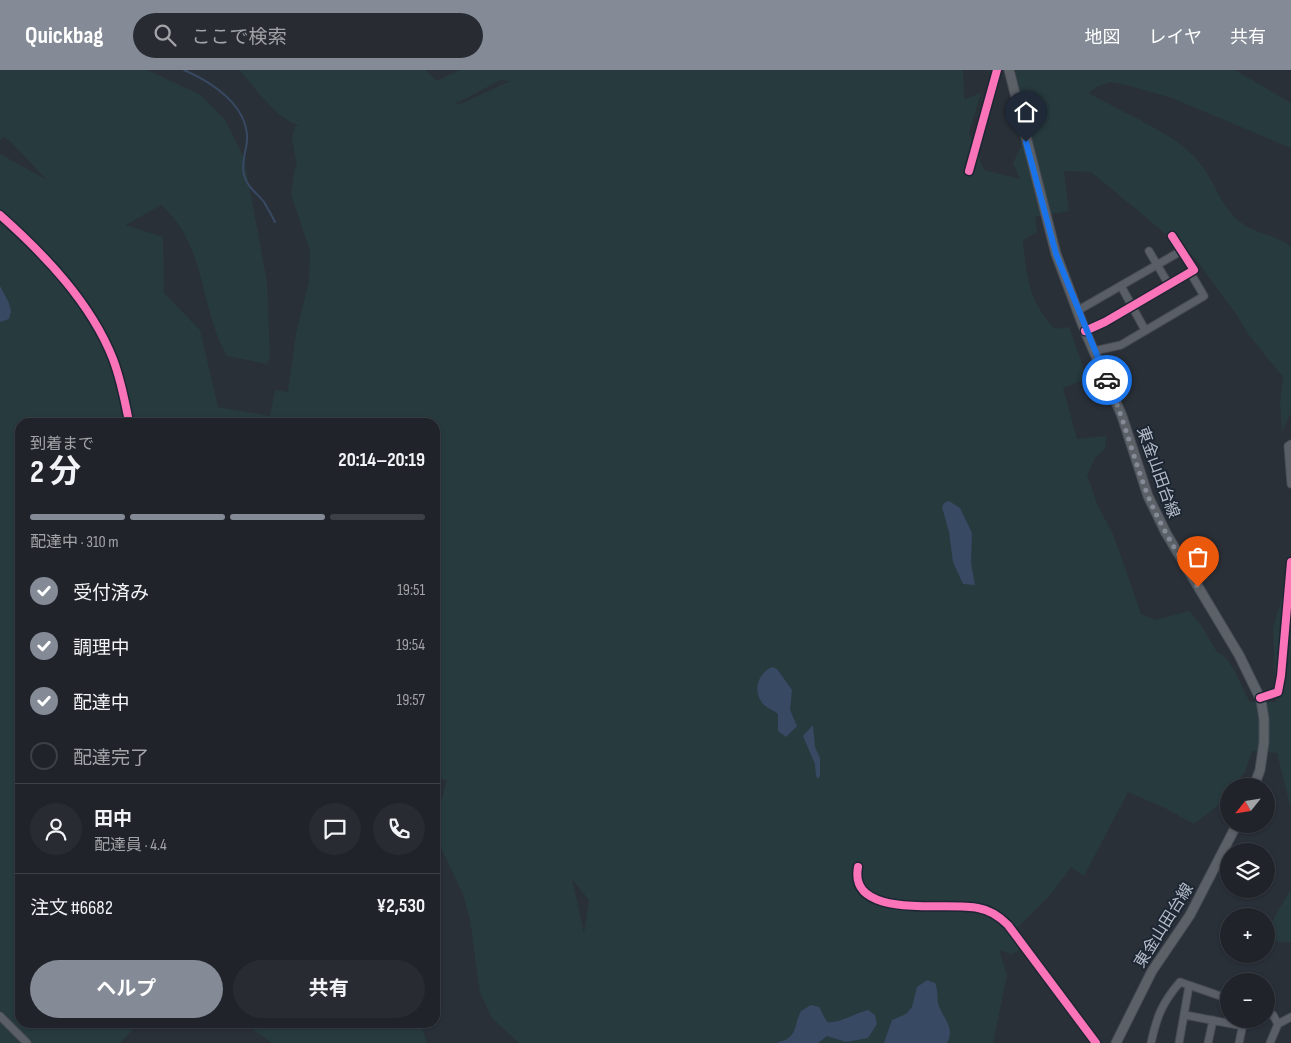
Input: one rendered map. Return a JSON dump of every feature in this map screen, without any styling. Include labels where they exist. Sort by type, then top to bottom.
[{"type":"main road","name":"東金山田台線","points":[[1009,70],[1056,254],[1085,331],[1122,416],[1148,496],[1166,533],[1239,655],[1260,698],[1264,719],[1264,742],[1257,778]]},
{"type":"main road","name":"東金山田台線","points":[[1116,1043],[1152,971],[1190,915],[1232,833]]},
{"type":"street","points":[[969,171],[997,70]]},
{"type":"street","points":[[0,215],[48,262],[75,294],[93,320],[112,358],[129,418]]},
{"type":"street","points":[[1085,331],[1194,270],[1172,236]]},
{"type":"street","points":[[1077,311],[1181,250]]},
{"type":"street","points":[[1149,251],[1169,285]]},
{"type":"street","points":[[1094,351],[1121,345],[1204,296],[1190,272]]},
{"type":"street","points":[[1121,286],[1145,330]]},
{"type":"street","points":[[1291,444],[1288,446],[1291,484]]},
{"type":"street","points":[[1260,698],[1278,692],[1291,562]]},
{"type":"street","points":[[858,867],[860,883],[864,891],[876,900],[893,904],[969,906],[998,916],[1008,925],[1096,1043]]},
{"type":"street","points":[[1151,1043],[1157,1014],[1166,998],[1180,982],[1220,996]]},
{"type":"street","points":[[1179,1043],[1189,986]]},
{"type":"street","points":[[1185,1015],[1220,1020]]},
{"type":"street","points":[[0,1016],[27,1043]]},
{"type":"street","points":[[1270,1043],[1278,1024],[1291,1017]]},
{"type":"street","points":[[1275,1019],[1278,1024]]},
{"type":"street","points":[[1208,1043],[1213,1020]]},
{"type":"street","points":[[1240,1043],[1242,1028]]},
{"type":"green space","points":[[0,70],[147,70],[201,95],[225,120],[244,158],[267,282],[270,356],[267,364],[227,356],[218,338],[195,257],[187,238],[176,221],[161,205],[126,225],[163,237],[164,293],[200,330],[218,407],[270,416],[275,390],[288,392],[296,334],[309,282],[310,251],[291,194],[295,169],[297,167],[292,138],[295,126],[299,126],[290,122],[266,102],[239,70],[426,70],[436,81],[460,70],[963,70],[964,99],[981,93],[969,133],[984,170],[1020,179],[1013,163],[1021,146],[1011,70],[1235,70],[1291,103],[1291,148],[1172,98],[1126,85],[1110,82],[1096,87],[1089,93],[1148,124],[1177,142],[1199,162],[1235,218],[1243,224],[1280,240],[1291,247],[1291,413],[1282,432],[1280,402],[1283,377],[1248,334],[1237,315],[1195,258],[1091,172],[1064,171],[1069,211],[1035,217],[1037,232],[1023,240],[1030,288],[1039,309],[1055,329],[1069,327],[1087,378],[1063,388],[1077,439],[1106,436],[1105,449],[1095,458],[1087,475],[1098,506],[1113,534],[1141,614],[1155,620],[1189,611],[1201,625],[1217,652],[1232,667],[1250,702],[1276,702],[1273,628],[1291,566],[1291,809],[1277,753],[1252,751],[1245,772],[1240,778],[1220,778],[1220,803],[1194,824],[1165,808],[1128,792],[1084,876],[1071,867],[1051,894],[1010,935],[1021,950],[1011,954],[999,950],[1007,975],[993,1043],[519,1043],[492,1018],[480,993],[470,920],[463,894],[440,842],[440,805],[447,780],[440,778],[440,418],[15,418],[15,1028],[134,1028],[120,1043],[0,1043],[0,154],[47,180],[10,141],[3,137],[0,141]],"holes":[[[501,80],[510,81],[463,103],[453,105]],[[572,879],[589,900],[584,933]]]},
{"type":"green space","points":[[1291,889],[1291,943],[1275,941],[1275,917]]},
{"type":"green space","points":[[251,1028],[422,1028],[427,1043],[272,1043]]},
{"type":"water","points":[[0,286],[11,311],[9,319],[0,322]]},
{"type":"water","points":[[949,501],[960,508],[972,533],[971,563],[975,585],[963,584],[953,562],[949,532],[942,507],[944,503]]},
{"type":"water","points":[[772,667],[777,669],[792,690],[790,710],[797,726],[786,737],[778,731],[778,714],[764,705],[758,695],[757,689],[760,679]]},
{"type":"water","points":[[813,725],[815,747],[820,758],[820,776],[818,779],[815,764],[803,736]]},
{"type":"water","points":[[927,980],[935,983],[936,986],[938,1003],[950,1032],[947,1043],[884,1043],[892,1020],[906,1014],[912,1007],[917,987]]},
{"type":"water","points":[[811,1005],[819,1007],[827,1022],[837,1021],[868,1010],[875,1015],[877,1024],[868,1038],[846,1042],[827,1036],[818,1043],[776,1043],[792,1035],[801,1011]]},
{"type":"waterway","points":[[184,70],[206,81],[227,97],[242,117],[246,128],[247,141],[243,162],[245,179],[264,202],[275,222]]},
{"type":"cycle path","points":[[969,171],[997,70]]},
{"type":"cycle path","points":[[0,215],[50,263],[92,318],[104,338],[116,367],[128,418]]},
{"type":"cycle path","points":[[1085,331],[1105,322],[1194,270],[1172,236]]},
{"type":"cycle path","points":[[1260,698],[1278,692],[1291,562]]},
{"type":"cycle path","points":[[858,867],[859,884],[868,895],[884,902],[903,905],[964,906],[986,910],[998,916],[1008,925],[1096,1043]]},
{"type":"way so far","points":[[1107,380],[1133,447],[1148,496],[1166,533],[1198,587]]},
{"type":"route","points":[[1026,142],[1056,254],[1085,331],[1107,380]]}]
